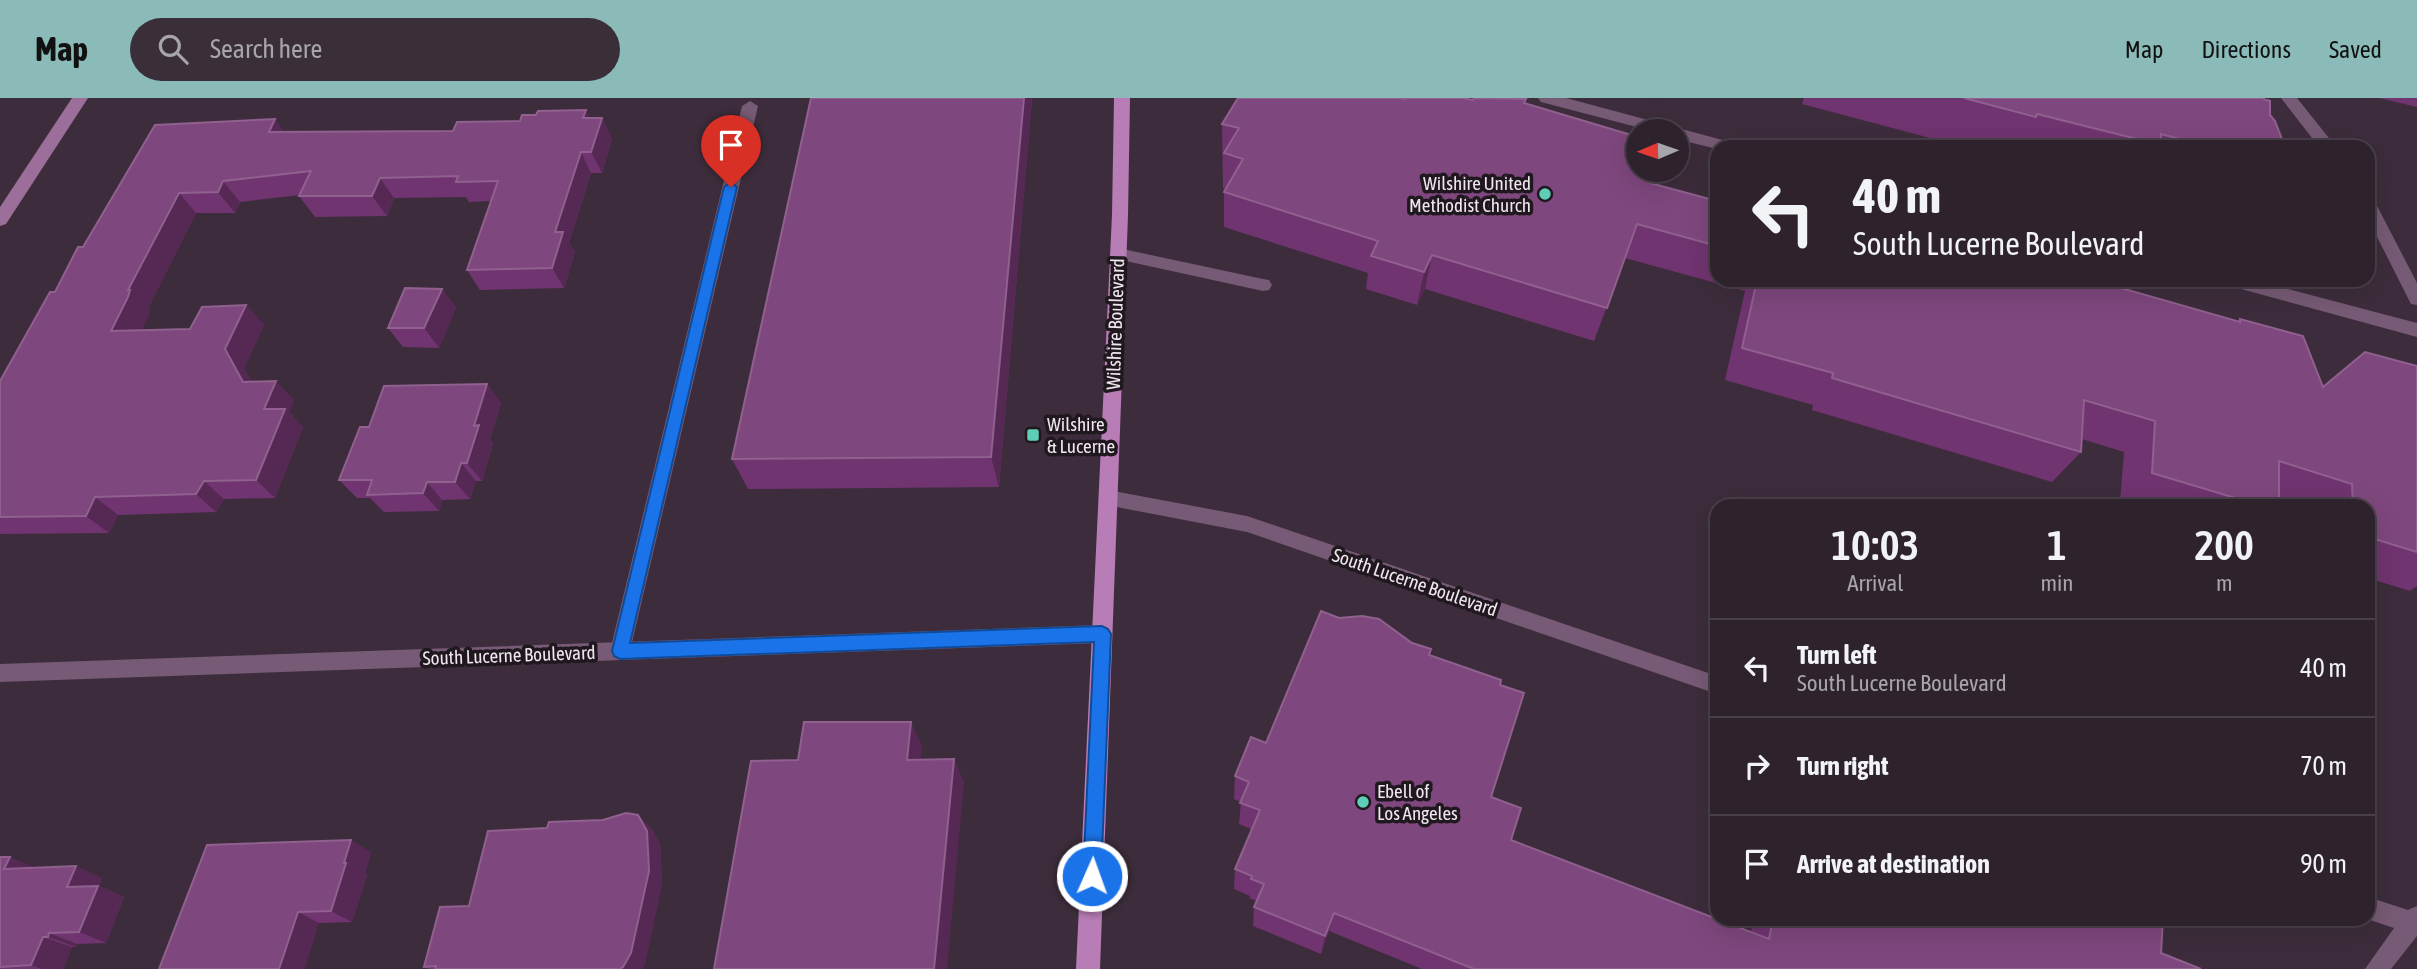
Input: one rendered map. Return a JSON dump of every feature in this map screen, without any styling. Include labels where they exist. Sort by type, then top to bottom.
[{"type":"main road","points":[[0,220],[80,98]]},
{"type":"main road","name":"Wilshire Boulevard","points":[[1088,969],[1122,98]]},
{"type":"street","points":[[1546,98],[1626,119]]},
{"type":"street","points":[[2289,98],[2322,140]]},
{"type":"street","points":[[620,651],[750,106]]},
{"type":"street","points":[[1689,136],[1710,142]]},
{"type":"street","points":[[2375,218],[2417,299]]},
{"type":"street","points":[[1118,254],[1263,285]]},
{"type":"street","points":[[2256,287],[2417,330]]},
{"type":"street","name":"South Lucerne Boulevard","points":[[1108,498],[1247,524],[1710,683]]},
{"type":"street","name":"South Lucerne Boulevard","points":[[0,673],[1102,634]]},
{"type":"street","points":[[2375,910],[2415,922],[2377,969]]},
{"type":"building","points":[[811,98],[1024,98],[991,457],[732,459]]},
{"type":"building","points":[[1238,98],[1526,99],[1524,103],[1626,133],[1626,182],[1650,182],[1710,199],[1710,244],[1637,224],[1607,308],[1432,255],[1424,272],[1371,256],[1378,241],[1224,192],[1243,159],[1224,153],[1239,128],[1222,124]]},
{"type":"building","points":[[1964,98],[2264,98],[2270,101],[2270,115],[2282,140],[2184,140],[2161,134],[2161,140],[2141,140],[2037,114],[2036,117]]},
{"type":"building","points":[[586,110],[583,118],[602,118],[591,152],[581,152],[555,232],[563,232],[552,268],[467,270],[498,181],[456,182],[458,176],[380,178],[372,196],[299,196],[311,171],[223,181],[218,192],[179,193],[128,290],[128,297],[111,331],[190,329],[202,307],[246,305],[225,349],[243,382],[276,381],[264,409],[285,409],[256,480],[204,481],[196,494],[95,497],[86,516],[0,517],[0,381],[50,292],[55,292],[78,247],[83,247],[155,125],[275,119],[269,132],[453,131],[457,122],[520,121],[522,115],[536,115],[538,111]]},
{"type":"building","points":[[1755,287],[2118,287],[2240,322],[2240,319],[2303,336],[2323,387],[2365,352],[2417,366],[2417,552],[2375,539],[2375,499],[2353,499],[2352,484],[2279,461],[2279,499],[2239,499],[2152,473],[2155,421],[2084,400],[2081,452],[1832,378],[1833,373],[1742,348]]},
{"type":"building","points":[[405,288],[442,289],[424,328],[388,328]]},
{"type":"building","points":[[487,384],[474,426],[479,425],[467,463],[461,463],[455,482],[427,482],[423,493],[367,495],[372,480],[339,480],[360,427],[369,427],[384,386]]},
{"type":"building","name":"Ebell of Los Angeles","points":[[1321,611],[1339,618],[1362,616],[1379,619],[1412,643],[1431,649],[1429,655],[1501,680],[1500,685],[1524,693],[1491,797],[1521,808],[1511,840],[1710,916],[1710,926],[1735,926],[1769,939],[1772,926],[2163,926],[2161,953],[2201,969],[1474,969],[1334,913],[1325,936],[1254,907],[1264,884],[1235,869],[1260,810],[1240,803],[1249,782],[1235,776],[1251,737],[1266,743]]},
{"type":"building","points":[[804,722],[911,722],[907,760],[954,759],[934,969],[714,969],[751,761],[798,760]]},
{"type":"building","points":[[626,813],[638,815],[647,831],[649,871],[631,953],[623,967],[424,967],[440,907],[469,906],[488,831],[547,828],[549,822],[603,820]]},
{"type":"building","points":[[351,840],[331,911],[298,912],[279,969],[159,969],[207,845]]},
{"type":"building","points":[[0,857],[10,857],[4,869],[76,866],[67,887],[98,886],[79,932],[49,933],[48,937],[43,937],[31,965],[0,967]]},
{"type":"place","name":"Wilshire United Methodist Church","points":[[1545,194]]},
{"type":"place","name":"Wilshire & Lucerne","points":[[1033,435]]},
{"type":"place","name":"Ebell of Los Angeles","points":[[1363,802]]},
{"type":"route","points":[[731,187],[620,651],[1102,634],[1092,876]]}]
